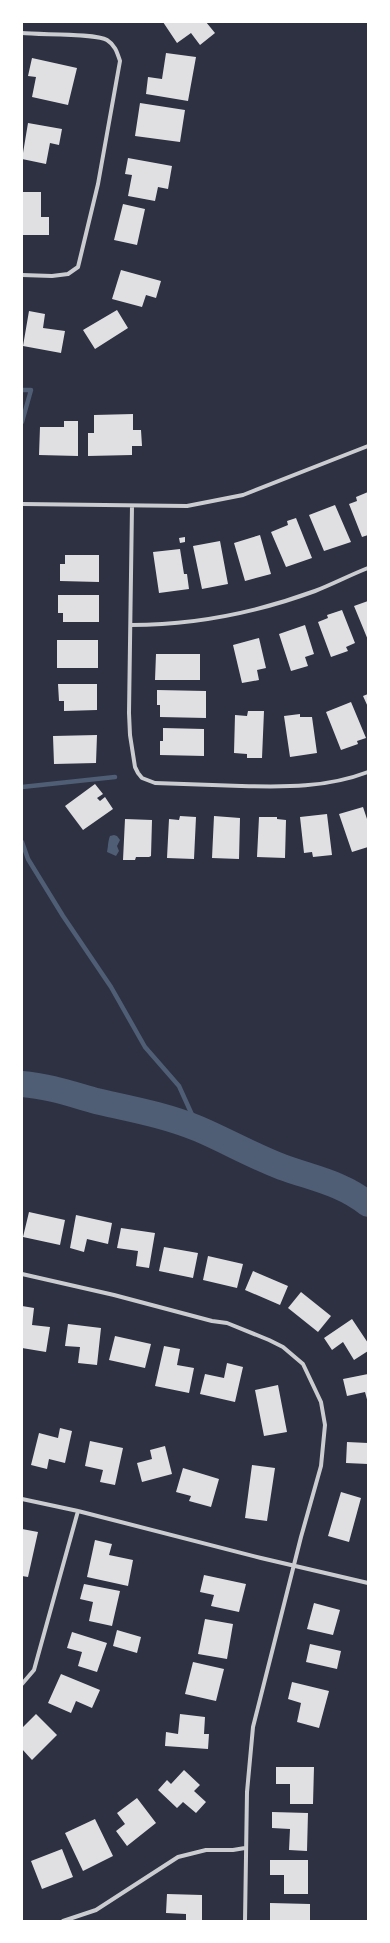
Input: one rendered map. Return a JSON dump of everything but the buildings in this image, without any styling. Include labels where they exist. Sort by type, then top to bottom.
[{"type":"street","points":[[22,33],[86,36],[106,39],[116,48],[120,60],[98,184],[78,267],[68,274],[52,276],[22,275]]},
{"type":"street","points":[[22,504],[187,506],[223,500],[278,482],[344,454],[368,446]]},
{"type":"street","points":[[132,506],[129,713],[130,735],[135,768],[142,778],[155,783],[287,787],[326,785],[343,781],[368,772]]},
{"type":"street","points":[[130,625],[154,625],[214,619],[252,611],[316,590],[368,568]]},
{"type":"street","points":[[22,1274],[114,1295],[212,1321],[228,1323],[283,1347],[303,1364],[321,1402],[325,1437],[321,1454],[321,1466],[253,1727],[247,1792],[245,1921]]},
{"type":"street","points":[[22,1499],[78,1511],[261,1558],[368,1583]]},
{"type":"street","points":[[22,1684],[34,1670],[78,1511]]},
{"type":"street","points":[[63,1921],[96,1910],[178,1857],[206,1850],[234,1850],[245,1848]]},
{"type":"water","points":[[114,835],[120,840],[117,846],[119,851],[116,856],[107,852],[110,836]]},
{"type":"waterway","points":[[22,390],[31,390],[22,422]]},
{"type":"waterway","points":[[22,787],[115,777]]},
{"type":"waterway","points":[[22,842],[28,859],[63,916],[111,987],[145,1047],[179,1086],[198,1128]]},
{"type":"waterway","points":[[22,1084],[59,1091],[161,1116],[186,1124],[271,1163],[337,1186],[368,1204]]}]
